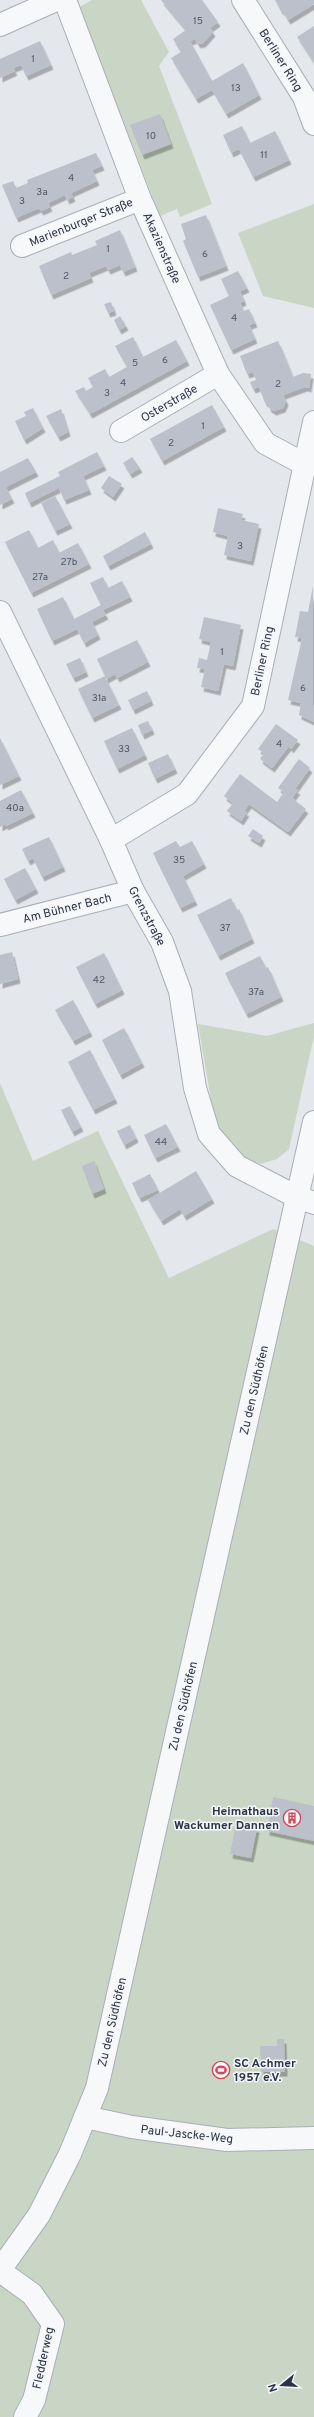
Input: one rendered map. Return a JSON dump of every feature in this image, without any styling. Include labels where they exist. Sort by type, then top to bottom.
[{"type":"street","points":[[0,25],[56,0]]},
{"type":"street","name":"Akazienstraße","points":[[65,0],[140,199],[218,374],[265,442],[304,464]]},
{"type":"street","name":"Berliner Ring","points":[[243,0],[309,95],[314,124]]},
{"type":"street","name":"Marienburger Straße","points":[[22,246],[140,199]]},
{"type":"street","name":"Osterstraße","points":[[121,431],[218,374]]},
{"type":"street","name":"Berliner Ring","points":[[111,840],[187,794],[253,706],[314,422]]},
{"type":"street","name":"Grenzstraße","points":[[0,612],[111,840],[133,891],[162,942],[180,991],[195,1088],[209,1134],[237,1166],[306,1200]]},
{"type":"street","name":"Am Bühner Bach","points":[[0,925],[133,891]]},
{"type":"street","name":"Zu den Südhöfen","points":[[0,2270],[38,2215],[70,2154],[97,2088],[306,1200],[314,1122]]},
{"type":"street","name":"Paul-Jascke-Weg","points":[[85,2117],[132,2127],[227,2140],[314,2138]]},
{"type":"street","name":"Fledderweg","points":[[0,2270],[32,2294],[53,2324],[34,2400],[25,2417]]},
{"type":"green space","points":[[92,0],[141,0],[169,52],[159,66],[212,204],[180,217],[177,209],[160,216],[79,7]]},
{"type":"green space","points":[[314,204],[314,308],[263,296],[238,233]]},
{"type":"green space","points":[[314,1023],[314,1036],[289,1149],[277,1159],[261,1164],[239,1155],[215,1123],[198,1024],[267,1036]]},
{"type":"green space","points":[[0,1083],[33,1161],[98,1131],[169,1278],[273,1229],[314,1246],[314,2417],[0,2417]]},
{"type":"building","points":[[161,0],[202,0],[218,22],[210,28],[213,32],[203,43],[198,44],[195,39],[190,41],[212,81],[243,63],[259,95],[226,114],[212,90],[196,99],[171,58],[181,52],[173,39],[186,30]]},
{"type":"building","points":[[275,0],[314,0],[314,4],[288,20]]},
{"type":"building","points":[[314,26],[314,63],[297,37]]},
{"type":"building","points":[[40,41],[51,65],[26,76],[21,65],[13,68],[15,71],[0,78],[0,59]]},
{"type":"building","points":[[160,114],[171,144],[142,155],[130,125]]},
{"type":"building","points":[[242,126],[250,143],[275,131],[289,160],[253,177],[239,149],[231,153],[223,135]]},
{"type":"building","points":[[96,153],[102,166],[92,170],[97,181],[71,193],[73,197],[67,200],[65,195],[48,203],[50,207],[41,211],[39,208],[16,218],[2,185],[13,181],[16,188],[28,183],[27,180]]},
{"type":"building","points":[[206,215],[226,266],[198,277],[183,241],[186,239],[181,224]]},
{"type":"building","points":[[120,230],[135,267],[123,272],[120,265],[108,270],[106,266],[89,273],[91,278],[51,295],[39,266],[71,252],[72,255],[97,245],[95,241]]},
{"type":"building","points":[[238,271],[247,288],[240,291],[244,301],[240,303],[244,311],[249,309],[255,323],[249,325],[255,339],[231,350],[210,305],[229,296],[221,279]]},
{"type":"building","points":[[111,302],[114,311],[108,313],[104,304]]},
{"type":"building","points":[[120,316],[126,326],[119,330],[114,320]]},
{"type":"building","points":[[133,337],[143,357],[176,340],[187,361],[90,414],[75,391],[84,387],[86,391],[93,387],[88,378],[105,369],[109,377],[127,367],[115,346]]},
{"type":"building","points":[[278,341],[293,377],[303,373],[311,374],[309,388],[305,387],[283,395],[286,401],[283,408],[274,411],[269,408],[267,402],[265,403],[259,387],[253,389],[250,382],[256,380],[253,372],[247,374],[240,356]]},
{"type":"building","points":[[212,405],[224,427],[162,461],[150,439]]},
{"type":"building","points":[[33,408],[43,428],[24,440],[15,421],[26,416],[24,412]]},
{"type":"building","points":[[61,409],[68,432],[58,437],[46,416]]},
{"type":"building","points":[[97,452],[104,466],[83,476],[89,490],[64,500],[59,488],[29,503],[25,493],[60,476],[58,472]]},
{"type":"building","points":[[132,457],[140,468],[130,474],[123,463]]},
{"type":"building","points":[[28,458],[36,472],[6,487],[12,499],[0,505],[0,472]]},
{"type":"building","points":[[109,476],[122,484],[113,497],[101,488]]},
{"type":"building","points":[[55,496],[70,524],[55,531],[41,503]]},
{"type":"building","points":[[218,508],[243,514],[241,520],[259,524],[251,561],[224,555],[228,536],[213,532]]},
{"type":"building","points":[[29,530],[38,548],[53,540],[59,553],[78,543],[89,564],[31,593],[5,542]]},
{"type":"building","points":[[145,532],[151,544],[108,566],[103,556]]},
{"type":"building","points":[[103,577],[108,588],[122,581],[130,597],[103,610],[106,615],[92,622],[98,635],[84,643],[77,629],[52,641],[37,609],[63,597],[74,619],[101,605],[90,583]]},
{"type":"building","points":[[313,586],[314,722],[299,715],[301,703],[288,700],[302,638],[295,637],[300,611],[308,612]]},
{"type":"building","points":[[204,617],[241,625],[233,666],[224,664],[218,691],[201,687],[205,669],[197,668],[199,658],[207,660],[211,642],[199,639]]},
{"type":"building","points":[[137,640],[148,662],[117,678],[115,674],[106,679],[119,705],[92,718],[78,689],[105,676],[97,659]]},
{"type":"building","points":[[80,658],[86,672],[73,678],[66,664]]},
{"type":"building","points":[[147,691],[151,701],[133,710],[128,700]]},
{"type":"building","points":[[148,721],[152,730],[142,735],[138,725]]},
{"type":"building","points":[[276,724],[298,740],[291,749],[289,746],[272,768],[260,759],[264,753],[258,749]]},
{"type":"building","points":[[132,728],[145,755],[117,769],[104,741]]},
{"type":"building","points":[[0,738],[19,776],[0,785]]},
{"type":"building","points":[[168,754],[175,769],[155,779],[148,763]]},
{"type":"building","points":[[299,759],[310,768],[295,789],[298,790],[292,798],[306,809],[288,832],[249,804],[244,811],[247,812],[241,821],[227,811],[233,803],[224,796],[240,774],[277,802],[284,792],[278,788]]},
{"type":"building","points":[[21,790],[33,813],[6,826],[5,824],[0,827],[0,801]]},
{"type":"building","points":[[253,829],[263,836],[259,843],[248,836]]},
{"type":"building","points":[[49,837],[63,867],[42,877],[33,858],[28,861],[22,849]]},
{"type":"building","points":[[176,841],[180,847],[192,841],[204,864],[183,876],[195,901],[180,908],[153,853]]},
{"type":"building","points":[[25,868],[36,889],[15,900],[4,879]]},
{"type":"building","points":[[231,898],[237,910],[239,909],[252,939],[218,956],[197,915]]},
{"type":"building","points":[[12,952],[18,979],[0,984],[0,955]]},
{"type":"building","points":[[104,953],[122,990],[95,1004],[76,967]]},
{"type":"building","points":[[260,956],[266,968],[268,967],[281,997],[246,1014],[225,973]]},
{"type":"building","points":[[73,1000],[90,1032],[73,1041],[55,1010]]},
{"type":"building","points":[[124,1028],[142,1063],[120,1075],[102,1040]]},
{"type":"building","points":[[90,1050],[115,1099],[93,1110],[68,1062]]},
{"type":"building","points":[[70,1106],[81,1127],[72,1132],[61,1110]]},
{"type":"building","points":[[166,1124],[178,1147],[155,1158],[144,1135]]},
{"type":"building","points":[[130,1125],[136,1138],[124,1145],[117,1131]]},
{"type":"building","points":[[94,1161],[104,1189],[92,1194],[82,1166]]},
{"type":"building","points":[[196,1171],[212,1199],[184,1216],[180,1209],[161,1221],[148,1200]]},
{"type":"building","points":[[150,1174],[158,1190],[139,1198],[132,1183]]},
{"type":"building","name":"Heimathaus Wackumer Dannen","points":[[273,1797],[314,1806],[314,1841],[267,1831]]},
{"type":"building","points":[[236,1824],[257,1828],[251,1858],[230,1854]]},
{"type":"building","points":[[277,2039],[284,2039],[285,2072],[261,2072],[260,2046],[277,2046]]},
{"type":"place","name":"Heimathaus Wackumer Dannen","points":[[292,1818]]},
{"type":"place","name":"SC Achmer 1957 e.V.","points":[[221,2070]]}]
